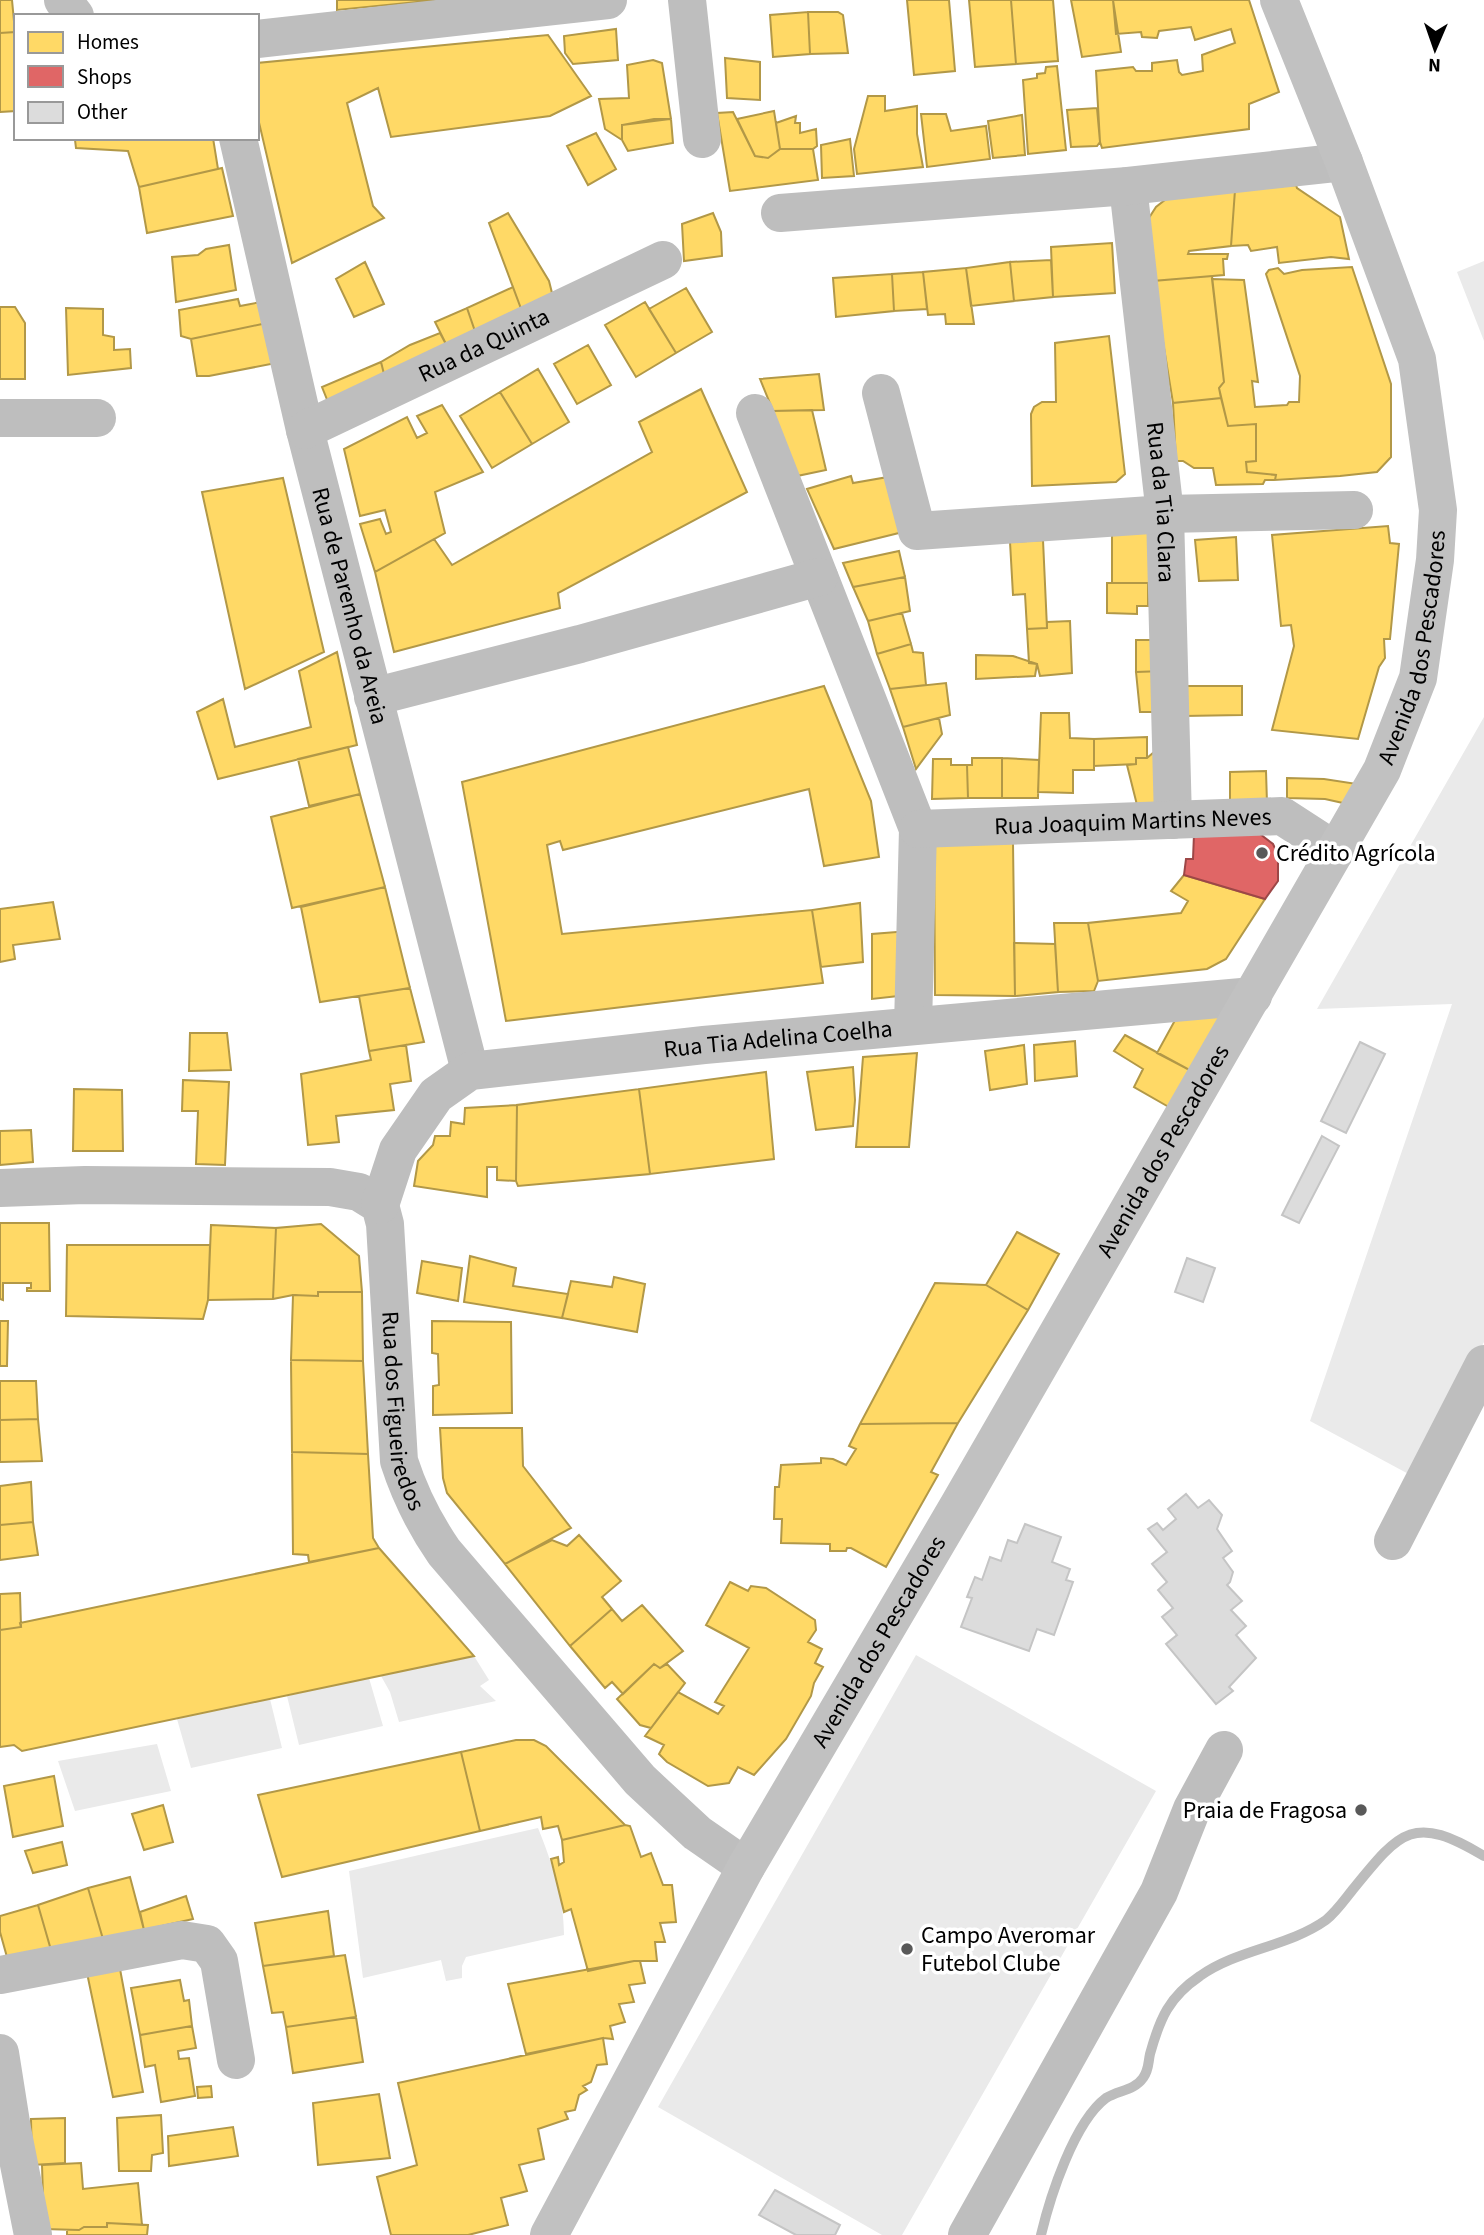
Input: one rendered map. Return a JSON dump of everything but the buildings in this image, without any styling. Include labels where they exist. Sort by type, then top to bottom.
[{"type":"street","points":[[259,39],[608,0]]},
{"type":"street","points":[[687,0],[702,139]]},
{"type":"street","name":"Avenida dos Pescadores","points":[[549,2235],[746,1867],[1382,770],[1418,678],[1435,559],[1438,510],[1417,359],[1345,162],[1279,0]]},
{"type":"street","name":"Rua de Parenho da Areia","points":[[238,140],[305,430],[470,1071]]},
{"type":"street","points":[[780,213],[1128,186],[1345,162]]},
{"type":"street","name":"Rua da Tia Clara","points":[[1128,186],[1165,514],[1173,820]]},
{"type":"street","name":"Rua da Quinta","points":[[305,430],[663,260]]},
{"type":"street","points":[[881,393],[917,531],[1165,514],[1354,510]]},
{"type":"street","points":[[755,413],[918,829],[913,1026]]},
{"type":"street","points":[[0,418],[97,418]]},
{"type":"street","points":[[373,697],[580,644],[819,577]]},
{"type":"street","name":"Rua Joaquim Martins Neves","points":[[918,829],[1282,816],[1336,851]]},
{"type":"street","name":"Rua Tia Adelina Coelha","points":[[380,1205],[398,1150],[436,1095],[470,1071],[913,1026],[1253,996]]},
{"type":"street","points":[[0,1188],[85,1185],[330,1187],[359,1192],[380,1205]]},
{"type":"street","name":"Rua dos Figueiredos","points":[[380,1205],[385,1224],[399,1461],[409,1492],[424,1522],[444,1552],[640,1780],[697,1833],[746,1867]]},
{"type":"street","points":[[1393,1541],[1484,1364]]},
{"type":"street","points":[[967,2235],[1159,1892],[1192,1809],[1224,1750]]},
{"type":"street","points":[[0,1975],[182,1940],[207,1944],[219,1961],[236,2060]]},
{"type":"street","points":[[0,2053],[6,2130],[33,2235]]},
{"type":"shaded area","points":[[1484,261],[1484,341],[1457,272]]},
{"type":"shaded area","points":[[1484,717],[1484,1342],[1416,1478],[1310,1421],[1452,1004],[1317,1009]]},
{"type":"shaded area","name":"Campo Averomar Futebol Clube","points":[[916,1655],[1156,1791],[902,2235],[882,2235],[658,2107]]},
{"type":"shaded area","points":[[474,1656],[489,1680],[480,1686],[496,1701],[399,1722],[390,1692],[381,1676]]},
{"type":"shaded area","points":[[369,1678],[383,1726],[299,1745],[287,1696]]},
{"type":"shaded area","points":[[270,1699],[282,1748],[191,1768],[177,1719]]},
{"type":"shaded area","points":[[157,1744],[171,1791],[75,1811],[58,1761]]},
{"type":"shaded area","points":[[538,1828],[556,1880],[564,1935],[466,1957],[462,1966],[462,1978],[446,1981],[441,1960],[363,1978],[349,1871]]},
{"type":"waterway","points":[[1041,2235],[1057,2181],[1084,2124],[1106,2098],[1131,2088],[1143,2078],[1162,2019],[1173,2000],[1189,1984],[1215,1967],[1296,1936],[1326,1920],[1384,1853],[1397,1841],[1410,1835],[1424,1832],[1441,1835],[1484,1856]]},
{"type":"place","name":"Crédito Agrícola","points":[[1262,853]]},
{"type":"place","name":"Praia de Fragosa","points":[[1361,1810]]},
{"type":"place","name":"Campo Averomar Futebol Clube","points":[[907,1949]]}]
